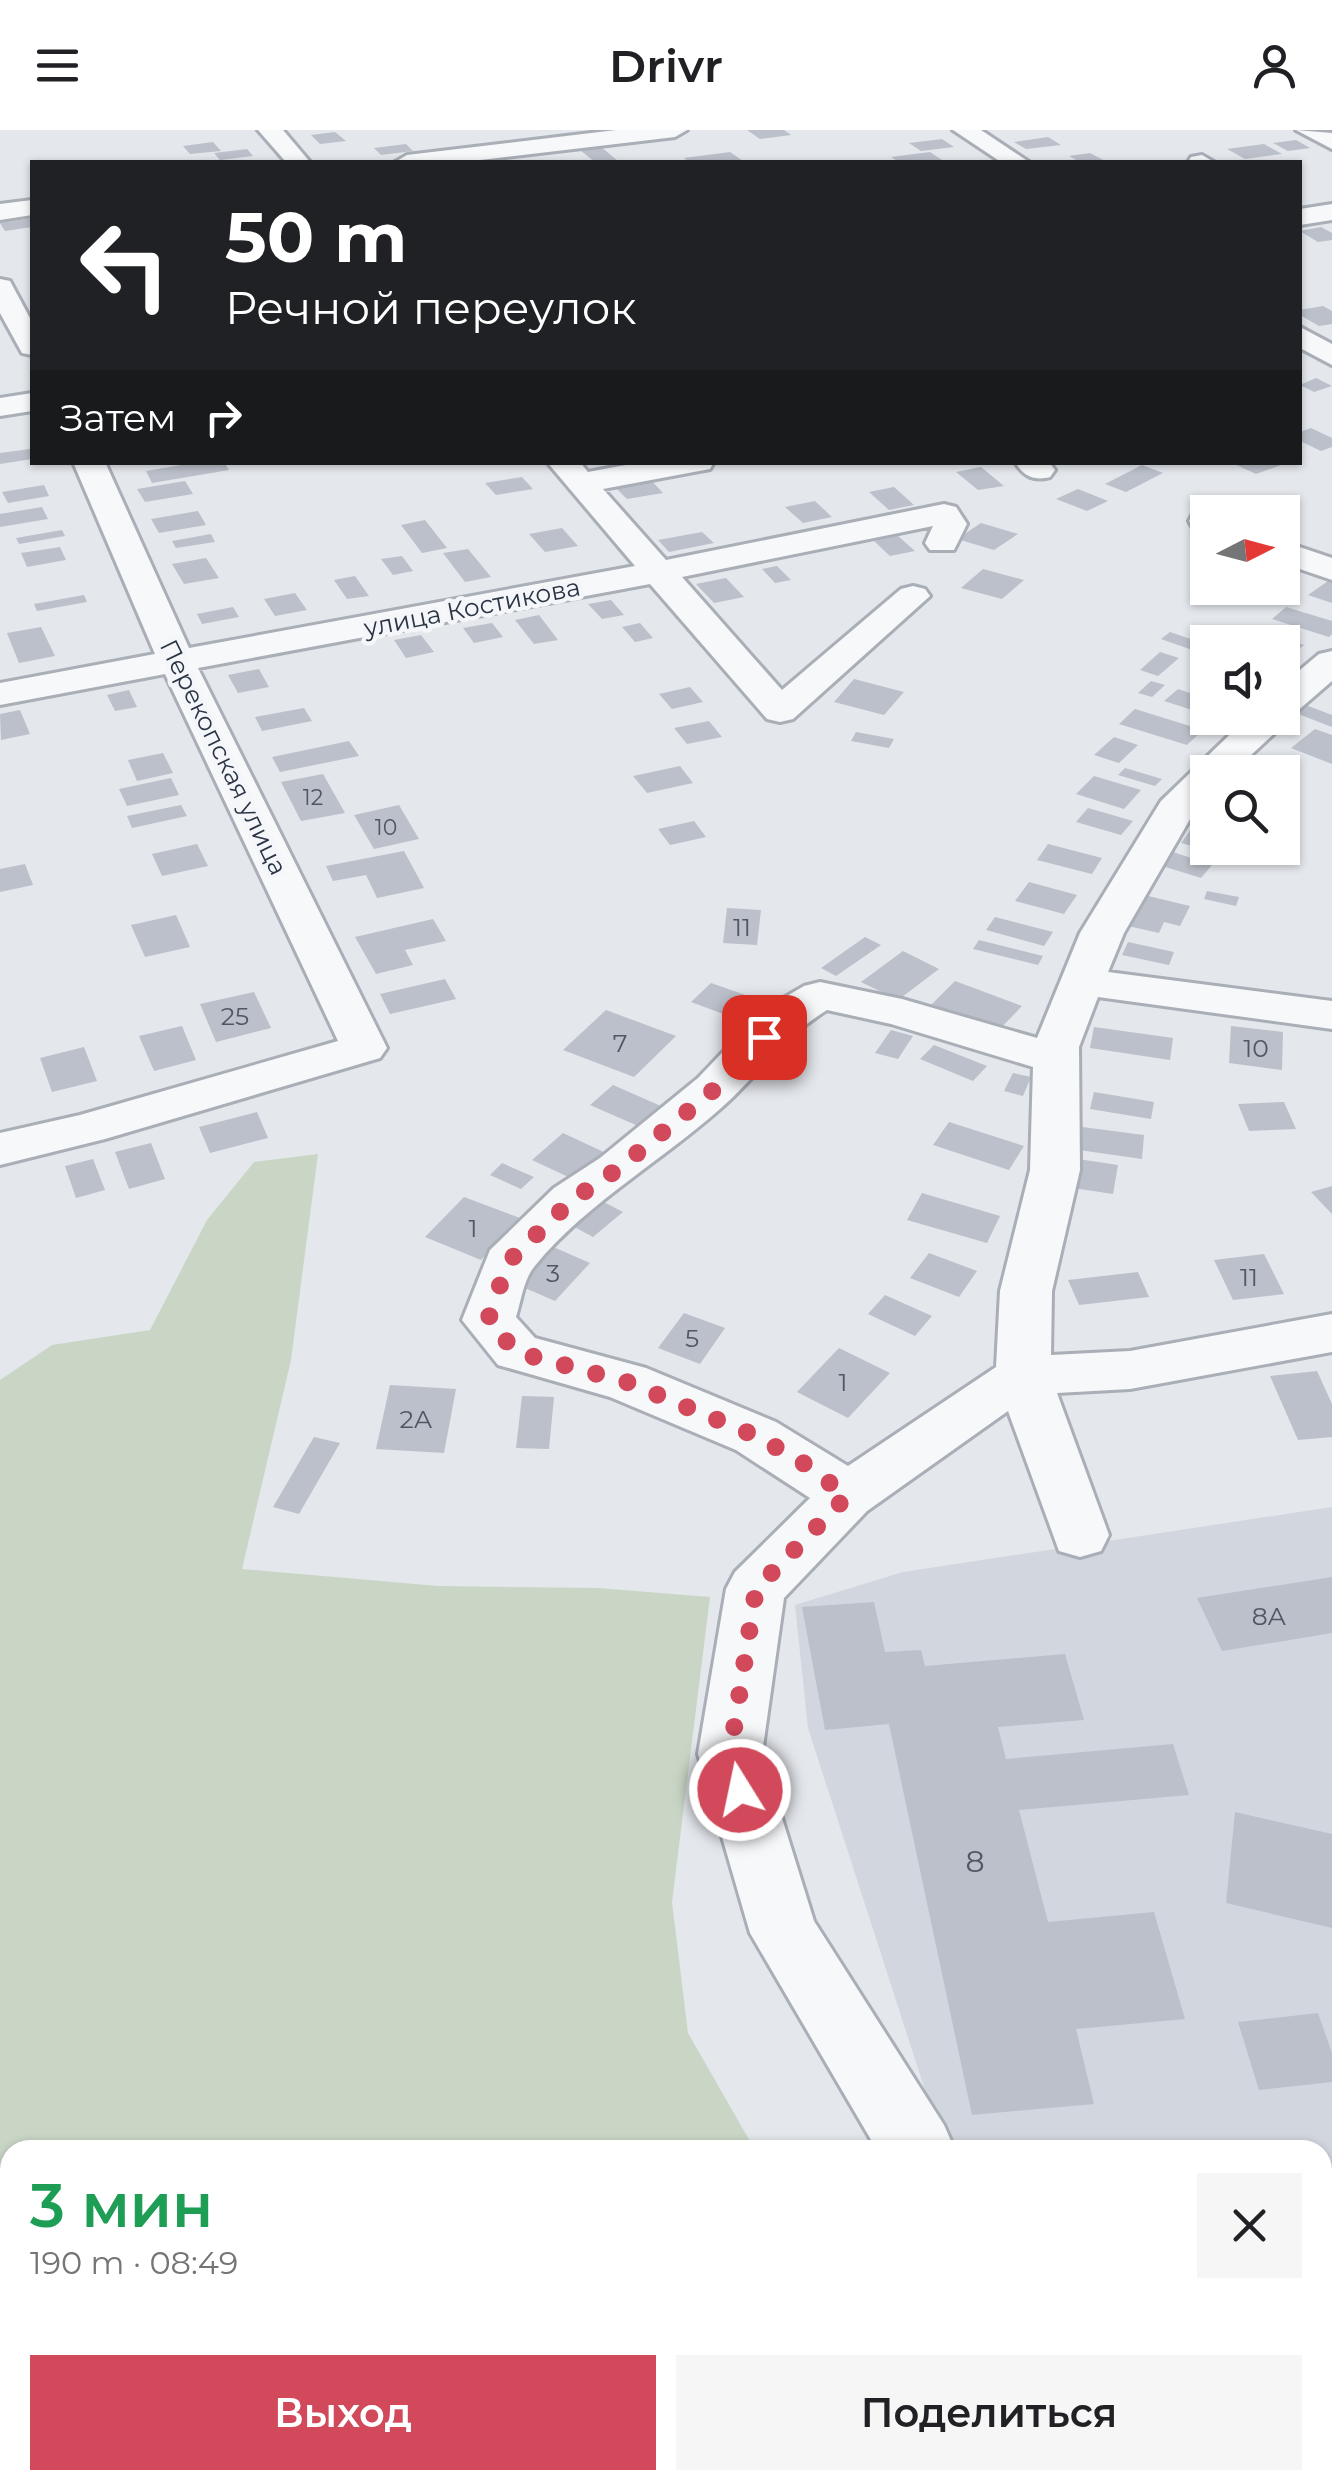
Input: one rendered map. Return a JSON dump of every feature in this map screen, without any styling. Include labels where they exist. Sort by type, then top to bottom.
[{"type":"street","points":[[270,130],[296,160]]},
{"type":"street","points":[[422,160],[623,133],[675,130]]},
{"type":"street","points":[[964,130],[1015,160]]},
{"type":"street","points":[[1308,130],[1332,142]]},
{"type":"street","points":[[623,133],[648,154]]},
{"type":"street","points":[[0,212],[30,208]]},
{"type":"street","points":[[1302,217],[1332,212]]},
{"type":"street","points":[[0,287],[30,343]]},
{"type":"street","points":[[1302,337],[1332,356]]},
{"type":"street","points":[[0,407],[30,402]]},
{"type":"street","name":"Перекопская улица","points":[[0,1149],[88,1128],[364,1048],[178,662],[90,465]]},
{"type":"street","points":[[571,473],[664,465]]},
{"type":"street","points":[[571,473],[780,711],[913,596]]},
{"type":"street","name":"улица Костикова","points":[[0,694],[658,572],[943,529]]},
{"type":"street","points":[[1300,558],[1332,570]]},
{"type":"street","points":[[1300,690],[1332,662]]},
{"type":"street","points":[[1229,755],[1251,735]]},
{"type":"street","points":[[1080,1535],[1023,1376],[1026,1290],[1055,1170],[1056,1046],[1102,932],[1181,800],[1190,792]]},
{"type":"street","points":[[1082,982],[1332,1015]]},
{"type":"street","points":[[847,1496],[802,1462],[756,1436],[627,1382],[516,1352],[488,1320],[508,1262],[572,1200],[618,1169],[716,1088],[780,1020],[820,995],[902,1013],[1056,1058]]},
{"type":"street","points":[[912,2140],[784,1933],[730,1754],[756,1589],[847,1496],[970,1408],[1023,1376],[1130,1370],[1332,1333]]},
{"type":"shaded area","points":[[1332,1507],[1332,2140],[947,2140],[935,2121],[808,1728],[795,1605],[903,1572]]},
{"type":"green space","points":[[318,1154],[291,1360],[242,1569],[438,1586],[598,1588],[710,1597],[672,1902],[688,2033],[749,2140],[0,2140],[0,1380],[52,1345],[150,1330],[207,1220],[254,1162]]},
{"type":"building","points":[[747,130],[784,130],[791,135],[760,139]]},
{"type":"building","points":[[335,132],[346,141],[320,144],[311,135]]},
{"type":"building","points":[[1048,137],[1061,145],[1026,149],[1014,142]]},
{"type":"building","points":[[942,139],[954,147],[921,151],[909,143]]},
{"type":"building","points":[[1296,140],[1310,148],[1288,151],[1273,143]]},
{"type":"building","points":[[213,142],[221,151],[190,154],[183,146]]},
{"type":"building","points":[[406,144],[413,151],[381,155],[374,148]]},
{"type":"building","points":[[1264,144],[1282,154],[1245,159],[1227,149]]},
{"type":"building","points":[[601,147],[617,160],[592,160],[580,150]]},
{"type":"building","points":[[247,149],[253,156],[220,160],[214,153]]},
{"type":"building","points":[[730,152],[742,160],[686,160],[684,158]]},
{"type":"building","points":[[930,152],[942,160],[896,160],[891,157]]},
{"type":"building","points":[[1090,153],[1103,160],[1076,160],[1069,156]]},
{"type":"building","points":[[30,218],[30,227],[5,231],[0,223]]},
{"type":"building","points":[[1321,227],[1332,233],[1332,240],[1318,242],[1302,231]]},
{"type":"building","points":[[1323,306],[1332,311],[1332,324],[1319,326],[1302,316],[1302,310]]},
{"type":"building","points":[[1316,378],[1332,386],[1314,392],[1302,384]]},
{"type":"building","points":[[1311,428],[1332,438],[1332,447],[1321,451],[1302,442],[1302,431]]},
{"type":"building","points":[[30,449],[30,459],[0,464],[0,453]]},
{"type":"building","points":[[181,465],[226,465],[229,470],[152,483],[146,471]]},
{"type":"building","points":[[1142,465],[1163,473],[1126,492],[1105,484]]},
{"type":"building","points":[[1236,465],[1281,465],[1256,474]]},
{"type":"building","points":[[981,467],[1004,486],[978,490],[956,472]]},
{"type":"building","points":[[522,477],[533,489],[496,495],[485,483]]},
{"type":"building","points":[[651,480],[663,493],[627,499],[615,487]]},
{"type":"building","points":[[185,481],[193,494],[145,502],[137,489]]},
{"type":"building","points":[[44,485],[49,496],[8,503],[2,492]]},
{"type":"building","points":[[894,487],[914,505],[889,510],[869,492]]},
{"type":"building","points":[[1078,489],[1108,501],[1087,511],[1056,499]]},
{"type":"building","points":[[815,501],[832,517],[803,523],[785,507]]},
{"type":"building","points":[[42,507],[48,519],[0,527],[0,514]]},
{"type":"building","points":[[198,511],[206,525],[159,533],[151,519]]},
{"type":"building","points":[[425,520],[447,548],[422,553],[401,525]]},
{"type":"building","points":[[981,523],[1018,534],[994,550],[957,539]]},
{"type":"building","points":[[562,528],[578,546],[545,552],[529,534]]},
{"type":"building","points":[[62,530],[65,536],[19,544],[16,538]]},
{"type":"building","points":[[702,532],[714,543],[669,552],[658,540]]},
{"type":"building","points":[[211,534],[215,542],[176,548],[172,541]]},
{"type":"building","points":[[898,536],[915,551],[890,556],[874,541]]},
{"type":"building","points":[[60,547],[66,560],[27,567],[21,553]]},
{"type":"building","points":[[468,549],[491,577],[465,582],[443,553]]},
{"type":"building","points":[[402,556],[413,571],[393,575],[381,559]]},
{"type":"building","points":[[206,558],[219,578],[184,584],[172,564]]},
{"type":"building","points":[[777,566],[791,580],[775,583],[762,569]]},
{"type":"building","points":[[983,569],[1024,580],[1002,599],[961,588]]},
{"type":"building","points":[[355,576],[369,596],[347,599],[334,580]]},
{"type":"building","points":[[726,578],[744,597],[714,603],[696,584]]},
{"type":"building","points":[[1332,582],[1332,603],[1308,595]]},
{"type":"building","points":[[295,593],[307,610],[275,616],[264,599]]},
{"type":"building","points":[[84,595],[87,602],[37,611],[34,604]]},
{"type":"building","points":[[611,600],[624,615],[602,619],[588,604]]},
{"type":"building","points":[[233,607],[239,617],[202,624],[197,614]]},
{"type":"building","points":[[1286,607],[1332,621],[1332,634],[1329,637],[1272,619]]},
{"type":"building","points":[[539,615],[558,640],[534,644],[515,620]]},
{"type":"building","points":[[492,623],[503,637],[474,643],[463,628]]},
{"type":"building","points":[[640,623],[653,638],[635,642],[622,627]]},
{"type":"building","points":[[41,627],[55,656],[19,663],[7,633]]},
{"type":"building","points":[[1170,632],[1190,639],[1190,649],[1161,639]]},
{"type":"building","points":[[421,635],[434,652],[406,658],[394,640]]},
{"type":"building","points":[[1160,652],[1179,658],[1158,676],[1140,670]]},
{"type":"building","points":[[259,669],[269,687],[238,693],[228,675]]},
{"type":"building","points":[[854,679],[904,692],[884,715],[834,702]]},
{"type":"building","points":[[1151,681],[1165,685],[1152,697],[1138,693]]},
{"type":"building","points":[[690,687],[703,702],[672,709],[659,694]]},
{"type":"building","points":[[1178,689],[1190,693],[1190,709],[1164,701]]},
{"type":"building","points":[[129,690],[137,707],[115,711],[107,695]]},
{"type":"building","points":[[1303,704],[1332,715],[1332,727],[1300,715]]},
{"type":"building","points":[[304,708],[312,721],[262,731],[255,717]]},
{"type":"building","points":[[1135,709],[1190,726],[1190,735],[1198,735],[1187,745],[1119,724]]},
{"type":"building","points":[[20,710],[30,734],[1,740],[0,714]]},
{"type":"building","points":[[709,721],[722,737],[687,744],[674,728]]},
{"type":"building","points":[[1315,729],[1332,735],[1332,764],[1291,748]]},
{"type":"building","points":[[856,732],[894,739],[889,748],[851,741]]},
{"type":"building","points":[[1114,737],[1138,745],[1119,763],[1094,755]]},
{"type":"building","points":[[349,741],[359,756],[280,772],[272,757]]},
{"type":"building","points":[[163,753],[173,773],[137,781],[128,760]]},
{"type":"building","points":[[680,766],[693,783],[647,793],[633,776]]},
{"type":"building","points":[[1125,768],[1162,779],[1155,786],[1118,775]]},
{"type":"building","points":[[323,774],[345,813],[301,821],[281,782]]},
{"type":"building","points":[[1094,776],[1141,790],[1124,809],[1076,794]]},
{"type":"building","points":[[171,778],[179,795],[127,806],[119,789]]},
{"type":"building","points":[[181,805],[187,816],[132,828],[127,816]]},
{"type":"building","points":[[399,805],[419,839],[374,849],[354,815]]},
{"type":"building","points":[[1088,808],[1133,821],[1121,835],[1076,822]]},
{"type":"building","points":[[694,821],[706,837],[670,845],[658,829]]},
{"type":"building","points":[[1190,830],[1190,845],[1181,843]]},
{"type":"building","points":[[197,844],[208,866],[162,876],[152,854]]},
{"type":"building","points":[[1048,844],[1102,858],[1092,874],[1037,860]]},
{"type":"building","points":[[404,851],[424,888],[377,898],[366,875],[333,881],[326,866]]},
{"type":"building","points":[[1170,851],[1190,858],[1190,865],[1212,865],[1201,878],[1159,865]]},
{"type":"building","points":[[25,864],[33,885],[0,892],[0,869]]},
{"type":"building","points":[[1029,882],[1077,895],[1064,914],[1015,901]]},
{"type":"building","points":[[1207,891],[1239,897],[1236,906],[1204,899]]},
{"type":"building","points":[[1144,895],[1190,906],[1180,926],[1164,922],[1159,933],[1128,926]]},
{"type":"building","points":[[727,908],[761,910],[757,945],[723,943]]},
{"type":"building","points":[[176,915],[190,947],[145,957],[131,925]]},
{"type":"building","points":[[995,917],[1053,932],[1044,946],[986,930]]},
{"type":"building","points":[[433,919],[446,941],[405,950],[413,965],[376,974],[355,937]]},
{"type":"building","points":[[865,937],[881,945],[836,976],[821,968]]},
{"type":"building","points":[[979,940],[1043,956],[1038,965],[973,949]]},
{"type":"building","points":[[1128,942],[1174,952],[1169,965],[1122,955]]},
{"type":"building","points":[[903,951],[939,969],[898,1000],[861,982]]},
{"type":"building","points":[[445,979],[456,999],[390,1014],[380,994]]},
{"type":"building","points":[[955,981],[1022,1006],[997,1032],[930,1006]]},
{"type":"building","points":[[711,983],[754,998],[734,1018],[691,1002]]},
{"type":"building","points":[[254,992],[271,1028],[216,1042],[200,1004]]},
{"type":"building","points":[[606,1010],[676,1036],[634,1077],[563,1050]]},
{"type":"building","points":[[182,1026],[196,1060],[154,1071],[139,1036]]},
{"type":"building","points":[[1231,1026],[1283,1032],[1282,1070],[1229,1063]]},
{"type":"building","points":[[1094,1027],[1173,1038],[1170,1060],[1090,1048]]},
{"type":"building","points":[[891,1030],[913,1036],[898,1059],[875,1053]]},
{"type":"building","points":[[934,1045],[987,1066],[973,1081],[920,1059]]},
{"type":"building","points":[[84,1047],[97,1081],[52,1092],[40,1058]]},
{"type":"building","points":[[1013,1073],[1031,1077],[1023,1096],[1004,1091]]},
{"type":"building","points":[[613,1085],[661,1106],[638,1126],[590,1105]]},
{"type":"building","points":[[1094,1092],[1154,1102],[1151,1119],[1090,1109]]},
{"type":"building","points":[[1284,1102],[1296,1129],[1249,1131],[1238,1104]]},
{"type":"building","points":[[257,1112],[268,1138],[210,1153],[199,1127]]},
{"type":"building","points":[[949,1122],[1024,1146],[1009,1170],[933,1145]]},
{"type":"building","points":[[1082,1127],[1144,1135],[1142,1159],[1079,1150]]},
{"type":"building","points":[[563,1133],[608,1154],[577,1181],[532,1160]]},
{"type":"building","points":[[151,1143],[165,1179],[129,1189],[115,1152]]},
{"type":"building","points":[[93,1159],[105,1190],[76,1198],[65,1166]]},
{"type":"building","points":[[1078,1159],[1118,1165],[1113,1194],[1073,1188]]},
{"type":"building","points":[[502,1163],[534,1177],[521,1189],[490,1175]]},
{"type":"building","points":[[1332,1186],[1332,1214],[1311,1192]]},
{"type":"building","points":[[922,1193],[1000,1216],[987,1243],[907,1220]]},
{"type":"building","points":[[464,1197],[520,1218],[481,1260],[425,1237]]},
{"type":"building","points":[[598,1199],[623,1212],[593,1237],[567,1223]]},
{"type":"building","points":[[551,1246],[590,1263],[555,1301],[516,1284]]},
{"type":"building","points":[[929,1253],[977,1271],[959,1297],[910,1278]]},
{"type":"building","points":[[1264,1254],[1284,1294],[1233,1300],[1214,1260]]},
{"type":"building","points":[[1138,1272],[1149,1297],[1079,1305],[1068,1280]]},
{"type":"building","points":[[885,1295],[932,1316],[915,1336],[868,1314]]},
{"type":"building","points":[[684,1313],[725,1328],[700,1364],[658,1348]]},
{"type":"building","points":[[839,1348],[890,1373],[848,1418],[797,1392]]},
{"type":"building","points":[[1317,1371],[1332,1404],[1332,1437],[1298,1440],[1270,1376]]},
{"type":"building","points":[[390,1385],[456,1389],[444,1453],[376,1449]]},
{"type":"building","points":[[522,1396],[554,1397],[549,1449],[516,1448]]},
{"type":"building","points":[[314,1437],[340,1443],[299,1514],[273,1507]]},
{"type":"building","points":[[1332,1577],[1332,1633],[1222,1651],[1197,1598]]},
{"type":"building","points":[[874,1602],[885,1652],[921,1650],[925,1666],[1065,1654],[1084,1720],[998,1727],[1006,1759],[1173,1744],[1189,1795],[1019,1810],[1048,1922],[1154,1912],[1185,2019],[1076,2029],[1094,2104],[972,2115],[889,1724],[825,1730],[802,1607]]},
{"type":"building","points":[[1235,1812],[1332,1834],[1332,1928],[1226,1903]]},
{"type":"building","points":[[1318,2013],[1332,2053],[1332,2082],[1259,2090],[1238,2022]]},
{"type":"route","points":[[740,1790],[730,1754],[756,1589],[847,1496],[802,1462],[756,1436],[627,1382],[516,1352],[488,1320],[508,1262],[572,1200],[618,1169],[716,1088],[764,1037]]}]
